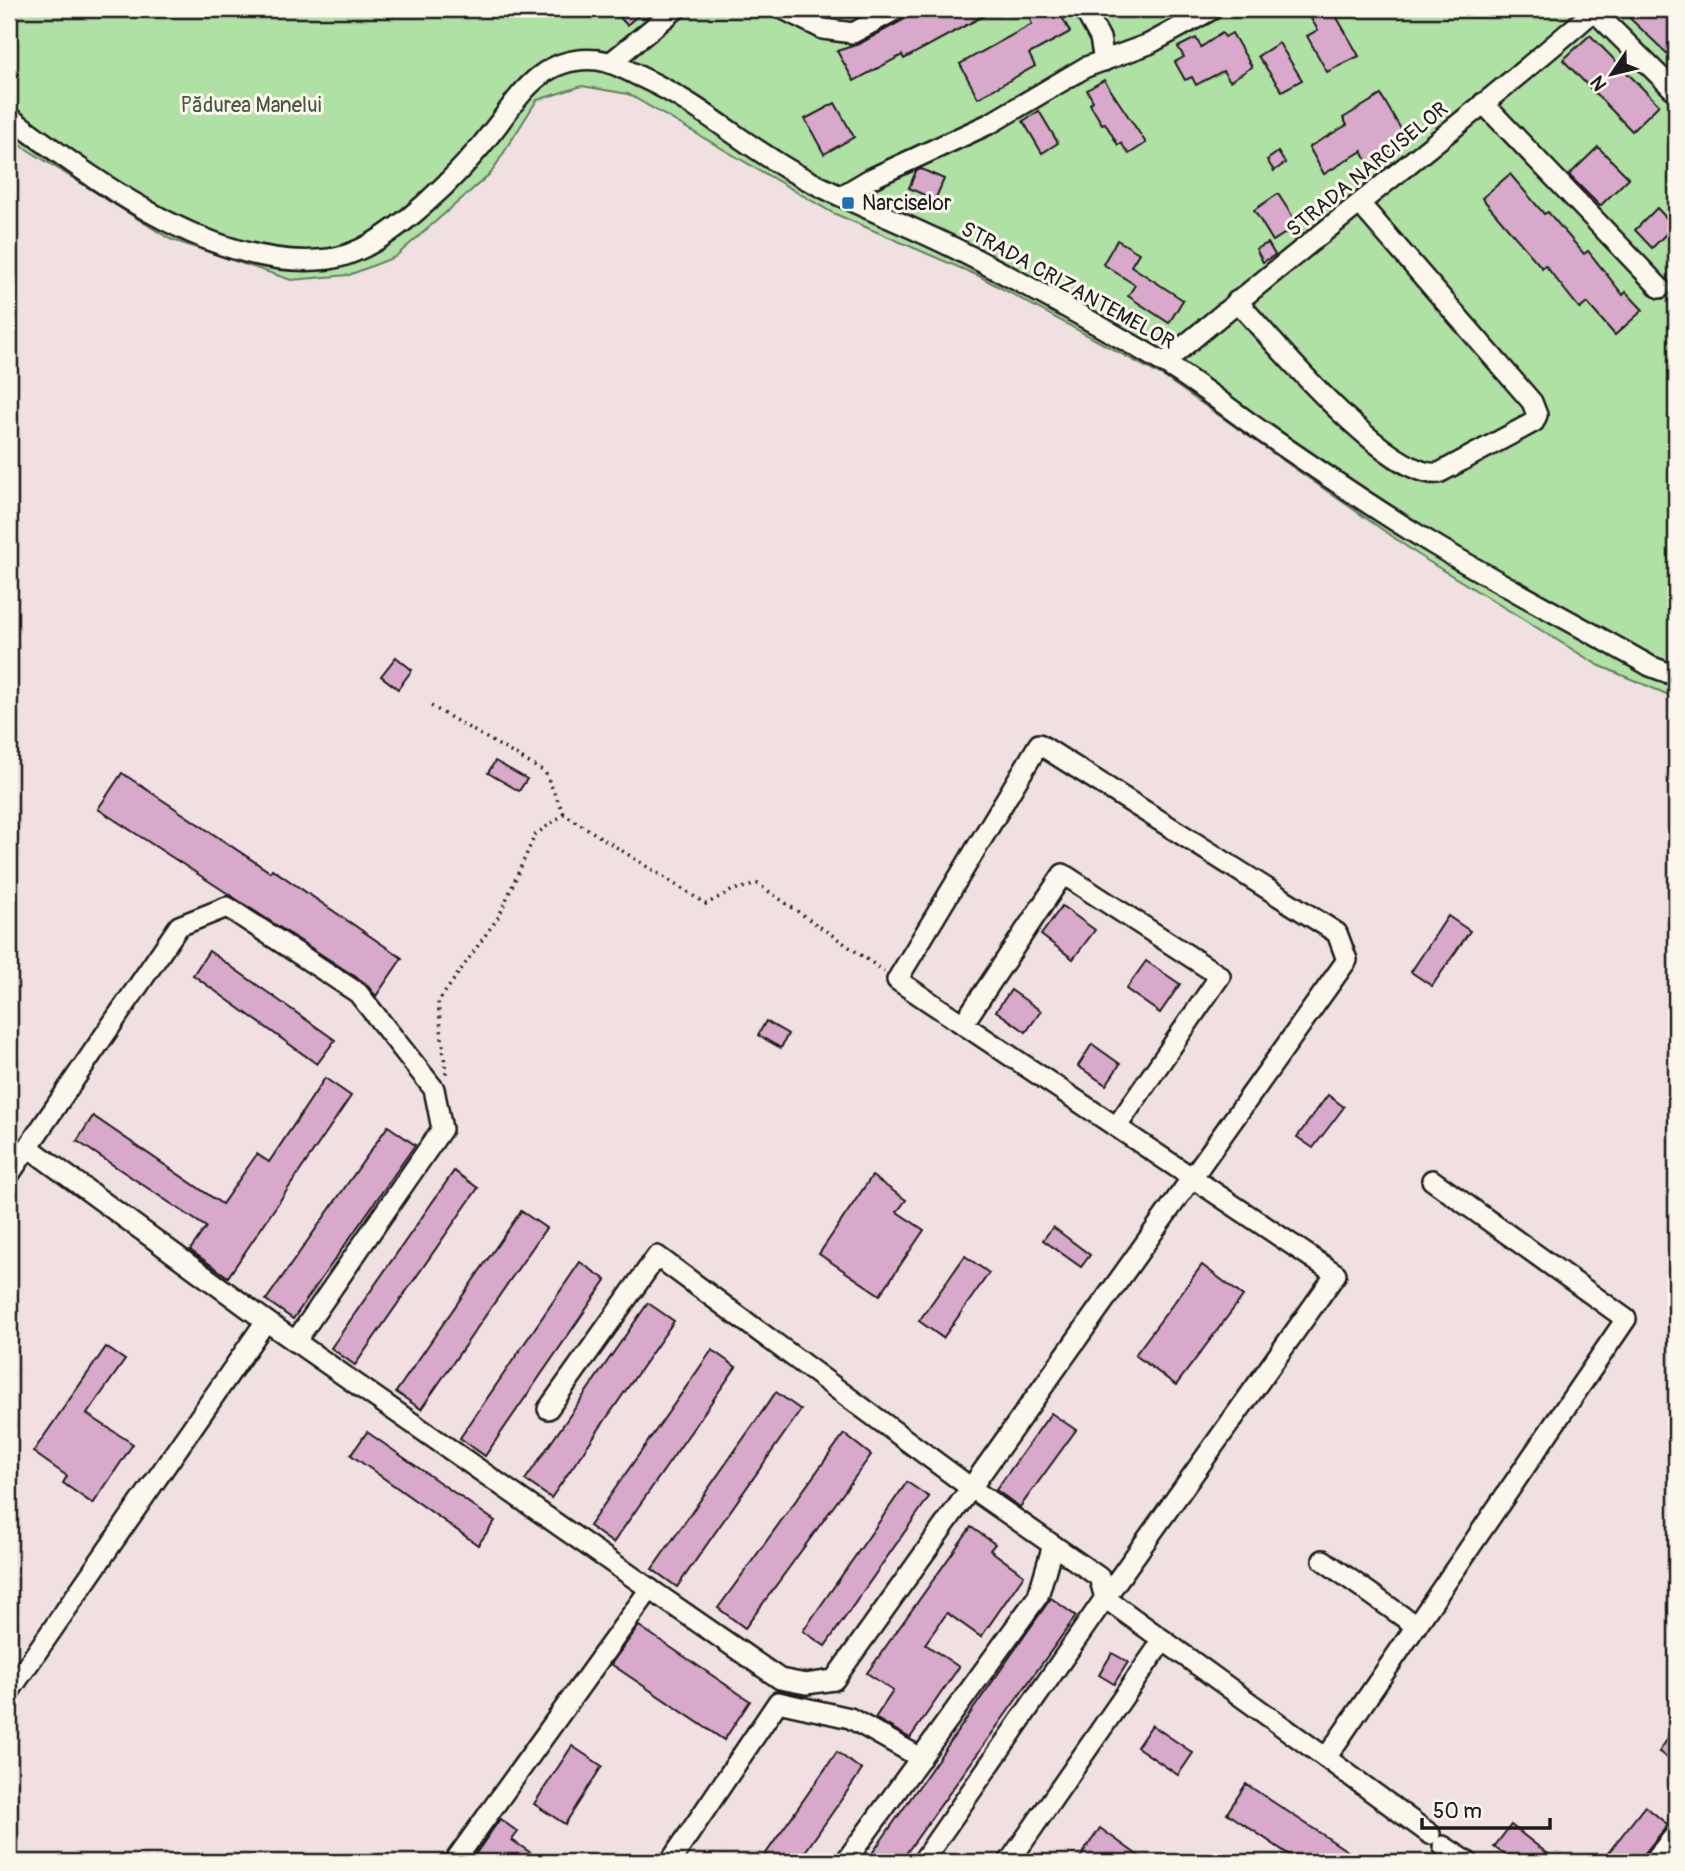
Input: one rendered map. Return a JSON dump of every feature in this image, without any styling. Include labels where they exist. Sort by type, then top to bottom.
[{"type":"street","points":[[610,62],[676,9]]},
{"type":"street","points":[[783,9],[823,29],[838,33],[853,33],[872,26],[897,9]]},
{"type":"street","points":[[1084,9],[1100,38],[1104,61]]},
{"type":"street","points":[[843,195],[870,179],[991,122],[1086,66],[1149,44],[1213,9]]},
{"type":"street","points":[[1595,10],[1676,92]]},
{"type":"street","name":"STRADA NARCISELOR","points":[[1164,363],[1237,301],[1361,205],[1595,10]]},
{"type":"street","name":"STRADA CRIZANTEMELOR","points":[[9,117],[91,177],[153,213],[206,238],[258,254],[328,259],[369,245],[416,211],[476,151],[517,94],[537,75],[572,61],[610,62],[681,96],[774,162],[964,253],[1164,363],[1294,454],[1424,539],[1650,666],[1676,676]]},
{"type":"street","points":[[1483,103],[1660,288]]},
{"type":"street","points":[[1237,301],[1300,370],[1367,436],[1422,474],[1439,473],[1534,422],[1538,415],[1532,402],[1361,205]]},
{"type":"street","points":[[28,1147],[295,1342],[779,1679],[806,1684],[834,1680],[971,1488],[1193,1176],[1347,960],[1337,933],[1039,744],[897,980],[1193,1176],[1336,1274],[1105,1598],[922,1862]]},
{"type":"street","points":[[963,1024],[1063,874],[1220,976],[1117,1126]]},
{"type":"street","points":[[9,1175],[179,926],[227,907],[358,993],[434,1089],[442,1129],[295,1342]]},
{"type":"street","points":[[1326,1758],[1626,1319],[1432,1180]]},
{"type":"street","points":[[548,1409],[657,1256],[971,1488],[1099,1577],[1105,1598],[1468,1862]]},
{"type":"street","points":[[9,1692],[266,1321]]},
{"type":"street","points":[[845,1862],[1038,1596],[1053,1545]]},
{"type":"street","points":[[1323,1560],[1416,1626]]},
{"type":"street","points":[[454,1862],[650,1589]]},
{"type":"street","points":[[1009,1862],[1163,1640]]},
{"type":"street","points":[[670,1862],[778,1702],[850,1718],[921,1758]]},
{"type":"street","points":[[1653,1862],[1676,1834]]},
{"type":"path","points":[[431,706],[545,772],[564,814],[706,904],[733,890],[758,884],[897,980]]},
{"type":"path","points":[[446,1075],[447,1062],[438,1002],[499,916],[535,835],[564,814]]},
{"type":"green space","name":"Pădurea Manelui","points":[[9,9],[1676,9],[1676,698],[1598,665],[1423,558],[1164,377],[979,276],[833,213],[628,94],[582,86],[537,100],[491,173],[395,257],[349,275],[291,280],[170,239],[9,138]]},
{"type":"building","points":[[612,9],[645,9],[627,25]]},
{"type":"building","points":[[923,9],[996,9],[904,59],[902,55],[854,81],[837,51],[859,44]]},
{"type":"building","points":[[1038,9],[1058,9],[1070,32],[1029,54],[1035,66],[978,98],[960,64],[1032,24],[1027,14]]},
{"type":"building","points":[[1305,9],[1332,9],[1359,56],[1327,72],[1307,36],[1318,30]]},
{"type":"building","points":[[1620,9],[1671,9],[1676,15],[1676,62]]},
{"type":"building","points":[[1222,33],[1225,37],[1232,33],[1252,67],[1230,81],[1223,71],[1196,85],[1192,77],[1185,80],[1175,62],[1184,57],[1178,47],[1196,38],[1201,47]]},
{"type":"building","points":[[1590,35],[1659,105],[1632,131],[1563,60]]},
{"type":"building","points":[[1279,43],[1302,80],[1282,91],[1258,56]]},
{"type":"building","points":[[1104,80],[1146,143],[1129,154],[1121,143],[1118,145],[1090,104],[1093,101],[1087,90]]},
{"type":"building","points":[[1381,95],[1408,141],[1368,163],[1362,151],[1324,174],[1309,147],[1347,125],[1343,118]]},
{"type":"building","points":[[835,103],[854,137],[824,154],[805,119]]},
{"type":"building","points":[[1039,111],[1058,143],[1042,153],[1023,121]]},
{"type":"building","points":[[1598,147],[1629,178],[1600,206],[1569,175]]},
{"type":"building","points":[[1278,152],[1285,163],[1274,171],[1267,160]]},
{"type":"building","points":[[921,169],[944,179],[935,200],[909,188],[916,171]]},
{"type":"building","points":[[1510,174],[1544,214],[1548,212],[1584,254],[1588,251],[1623,295],[1626,292],[1643,310],[1615,335],[1587,303],[1580,309],[1545,265],[1542,268],[1482,198]]},
{"type":"building","points":[[1278,194],[1298,225],[1273,241],[1254,210]]},
{"type":"building","points":[[1657,208],[1674,226],[1652,248],[1635,230]]},
{"type":"building","points":[[1117,240],[1139,253],[1131,266],[1183,300],[1169,323],[1128,296],[1135,285],[1103,264]]},
{"type":"building","points":[[1268,243],[1275,255],[1263,262],[1256,249]]},
{"type":"building","points":[[396,657],[412,670],[398,689],[381,676]]},
{"type":"building","points":[[495,761],[527,779],[519,791],[488,773]]},
{"type":"building","points":[[122,773],[270,872],[272,869],[402,958],[376,996],[365,983],[98,809]]},
{"type":"building","points":[[1062,906],[1095,930],[1073,959],[1041,935]]},
{"type":"building","points":[[1448,916],[1470,931],[1432,986],[1411,972]]},
{"type":"building","points":[[209,951],[335,1040],[317,1064],[193,975]]},
{"type":"building","points":[[1146,961],[1180,984],[1160,1013],[1126,989]]},
{"type":"building","points":[[1011,990],[1041,1011],[1026,1032],[996,1011]]},
{"type":"building","points":[[766,1021],[788,1034],[781,1048],[758,1035]]},
{"type":"building","points":[[1092,1044],[1120,1064],[1106,1085],[1078,1066]]},
{"type":"building","points":[[325,1078],[351,1096],[228,1277],[190,1250],[206,1227],[77,1141],[93,1116],[222,1204],[257,1154],[269,1162]]},
{"type":"building","points":[[1328,1095],[1344,1107],[1313,1148],[1297,1137]]},
{"type":"building","points":[[388,1126],[415,1145],[293,1319],[266,1300]]},
{"type":"building","points":[[454,1171],[478,1188],[355,1365],[331,1348]]},
{"type":"building","points":[[872,1176],[906,1200],[897,1212],[924,1230],[880,1295],[819,1254]]},
{"type":"building","points":[[521,1211],[546,1228],[421,1409],[396,1392]]},
{"type":"building","points":[[1053,1227],[1090,1255],[1081,1267],[1043,1240]]},
{"type":"building","points":[[965,1256],[989,1273],[943,1338],[919,1321]]},
{"type":"building","points":[[580,1262],[606,1280],[485,1456],[460,1438]]},
{"type":"building","points":[[1202,1265],[1243,1296],[1176,1385],[1135,1355]]},
{"type":"building","points":[[648,1303],[674,1321],[551,1498],[525,1480]]},
{"type":"building","points":[[106,1347],[125,1360],[87,1414],[133,1444],[93,1504],[63,1483],[67,1476],[33,1452]]},
{"type":"building","points":[[712,1350],[736,1367],[613,1543],[589,1526]]},
{"type":"building","points":[[776,1392],[801,1410],[677,1587],[652,1569]]},
{"type":"building","points":[[1051,1413],[1076,1430],[1020,1507],[996,1490]]},
{"type":"building","points":[[367,1432],[495,1521],[478,1545],[351,1455]]},
{"type":"building","points":[[844,1434],[871,1455],[745,1628],[718,1608]]},
{"type":"building","points":[[907,1482],[929,1497],[825,1646],[803,1631]]},
{"type":"building","points":[[971,1527],[995,1544],[990,1550],[1024,1575],[981,1637],[947,1613],[925,1644],[959,1667],[910,1738],[875,1718],[893,1691],[867,1673]]},
{"type":"building","points":[[1051,1598],[1076,1616],[900,1862],[866,1862]]},
{"type":"building","points":[[639,1626],[750,1701],[724,1740],[611,1664]]},
{"type":"building","points":[[1112,1653],[1128,1662],[1114,1684],[1099,1675]]},
{"type":"building","points":[[1152,1725],[1193,1753],[1178,1775],[1137,1747]]},
{"type":"building","points":[[1676,1726],[1676,1764],[1659,1752]]},
{"type":"building","points":[[572,1746],[602,1766],[565,1824],[534,1804]]},
{"type":"building","points":[[837,1752],[862,1770],[798,1862],[760,1862]]},
{"type":"building","points":[[1246,1784],[1364,1862],[1300,1862],[1227,1813]]},
{"type":"building","points":[[1645,1806],[1668,1825],[1644,1854],[1641,1862],[1601,1862]]},
{"type":"building","points":[[500,1819],[518,1832],[512,1840],[544,1862],[470,1862]]},
{"type":"building","points":[[1511,1825],[1548,1854],[1542,1862],[1515,1862],[1494,1847]]},
{"type":"building","points":[[1100,1828],[1147,1862],[1077,1862]]},
{"type":"place","name":"Narciselor","points":[[848,203]]}]
